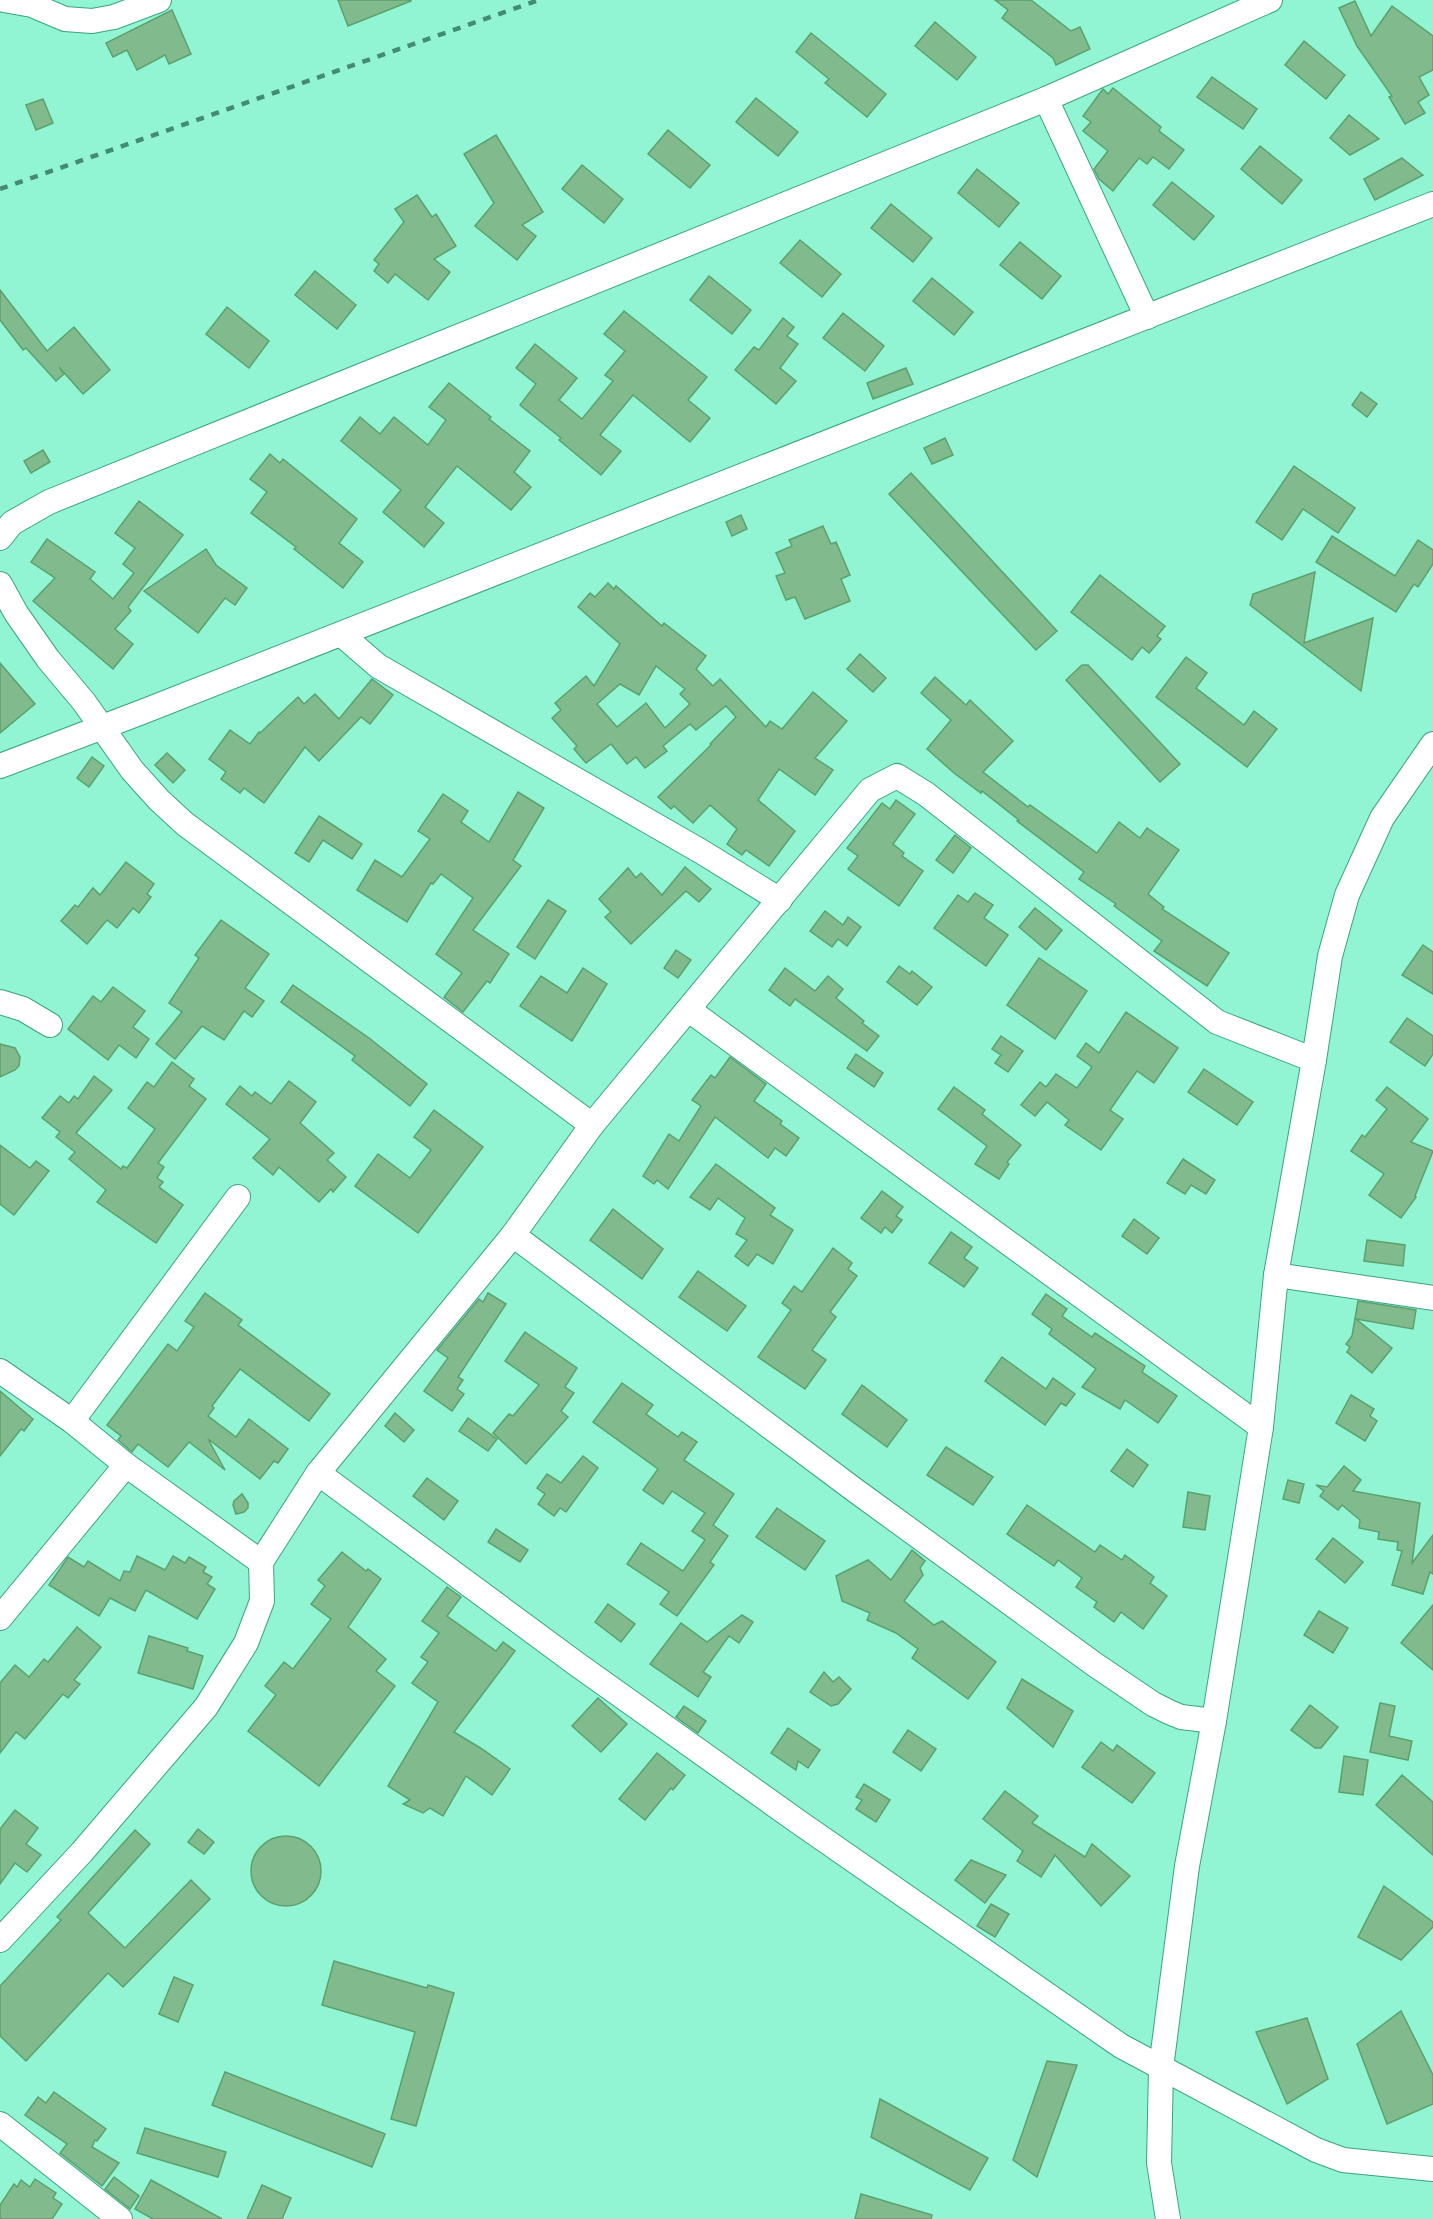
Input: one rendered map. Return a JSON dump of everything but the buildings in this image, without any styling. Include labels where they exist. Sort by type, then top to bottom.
[{"type":"street","points":[[4,0],[53,7],[65,19],[92,21],[114,17],[159,0]]},
{"type":"street","points":[[0,538],[12,523],[49,502],[1046,99],[1270,0]]},
{"type":"street","points":[[1046,99],[1147,317]]},
{"type":"street","points":[[0,766],[1433,204]]},
{"type":"street","points":[[0,584],[16,613],[48,659],[84,702],[132,770],[185,824],[592,1125]]},
{"type":"street","points":[[341,634],[378,666],[692,846],[780,900]]},
{"type":"street","points":[[1168,2219],[1159,2163],[1161,2068],[1187,1866],[1214,1720],[1261,1427],[1276,1275],[1330,956],[1347,895],[1382,818],[1433,744]]},
{"type":"street","points":[[0,1940],[82,1852],[206,1707],[246,1643],[262,1601],[261,1562],[318,1473],[513,1235],[592,1125],[870,790],[897,776],[926,794],[1217,1022],[1314,1060]]},
{"type":"street","points":[[0,1002],[23,1009],[50,1024]]},
{"type":"street","points":[[689,1010],[1261,1427]]},
{"type":"street","points":[[72,1421],[238,1197]]},
{"type":"street","points":[[513,1235],[874,1504],[1153,1704],[1181,1717],[1214,1720]]},
{"type":"street","points":[[1276,1275],[1433,1298]]},
{"type":"street","points":[[0,1371],[72,1421],[126,1465],[261,1562]]},
{"type":"street","points":[[0,1618],[126,1465]]},
{"type":"street","points":[[318,1473],[578,1665],[809,1830],[1121,2046],[1316,2150],[1343,2160],[1433,2169]]},
{"type":"street","points":[[0,2124],[120,2219]]},
{"type":"railway","points":[[0,189],[539,0]]}]
